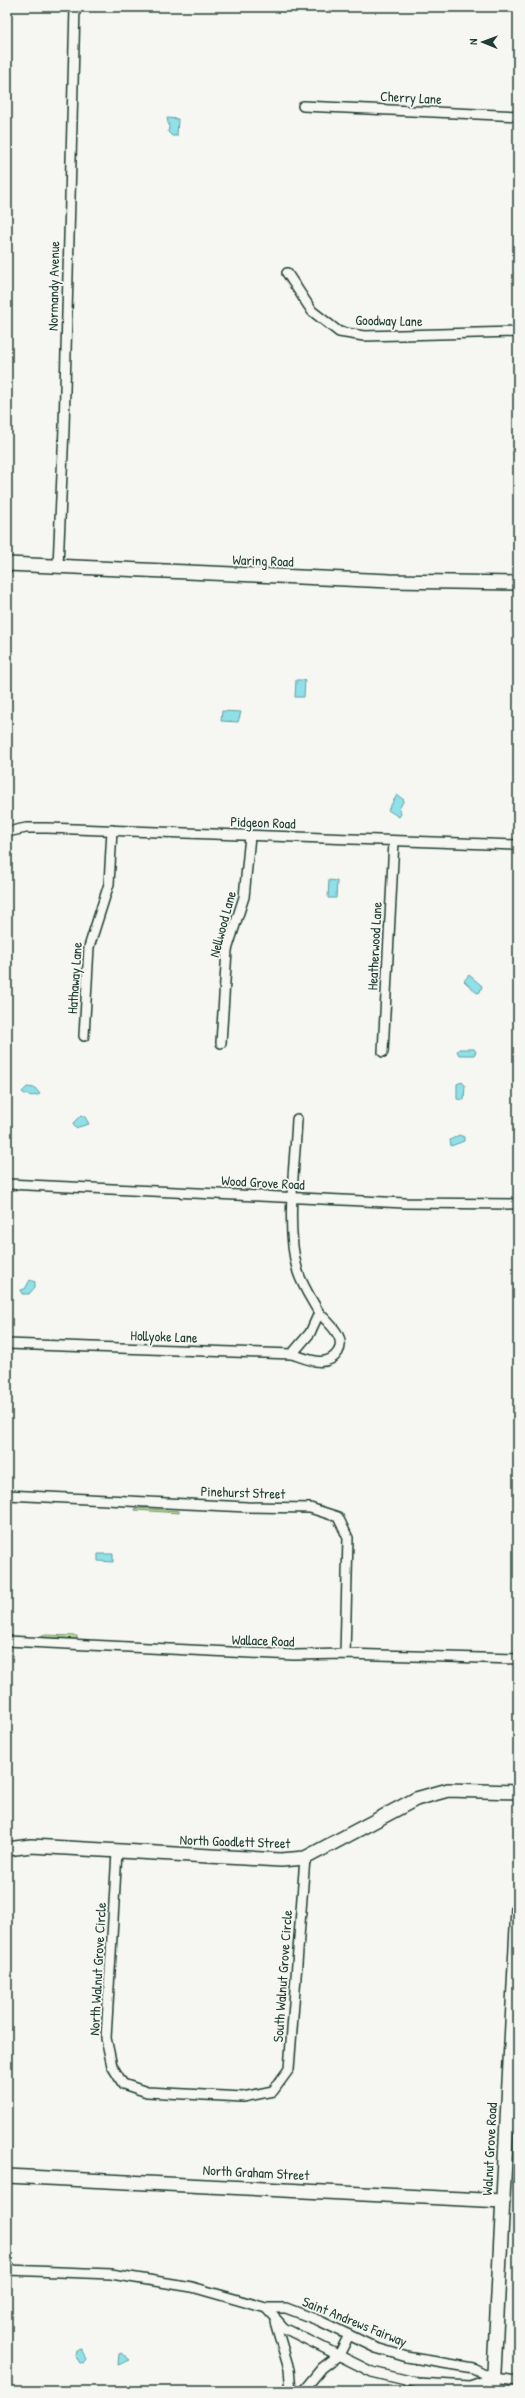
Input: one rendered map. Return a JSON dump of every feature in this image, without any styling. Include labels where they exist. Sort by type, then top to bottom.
[{"type":"main road","name":"Waring Road","points":[[7,564],[390,581],[518,583]]},
{"type":"main road","name":"North Goodlett Street","points":[[7,1849],[31,1846],[281,1860],[305,1858],[416,1799],[448,1790],[518,1792]]},
{"type":"main road","name":"Walnut Grove Road","points":[[493,2385],[516,1983],[518,1908]]},
{"type":"main road","name":"North Graham Street","points":[[7,2176],[503,2201]]},
{"type":"street","name":"Normandy Avenue","points":[[58,566],[64,428],[75,7]]},
{"type":"street","name":"Cherry Lane","points":[[303,106],[518,116]]},
{"type":"street","name":"Goodway Lane","points":[[287,273],[312,311],[339,332],[364,336],[518,332]]},
{"type":"street","name":"Pidgeon Road","points":[[7,832],[26,828],[112,830],[394,842],[518,845]]},
{"type":"street","name":"Hathaway Lane","points":[[84,1036],[89,947],[109,884],[112,830]]},
{"type":"street","name":"Nellwood Lane","points":[[221,1043],[227,950],[244,897],[250,836]]},
{"type":"street","name":"Heatherwood Lane","points":[[383,1052],[394,842]]},
{"type":"street","points":[[292,1354],[310,1333],[319,1313],[304,1285],[295,1259],[292,1233],[297,1119]]},
{"type":"street","name":"Wood Grove Road","points":[[7,1184],[405,1203],[518,1204]]},
{"type":"street","name":"Hollyoke Lane","points":[[7,1344],[292,1354],[323,1362],[329,1361],[340,1350],[339,1335],[319,1313]]},
{"type":"street","name":"Pinehurst Street","points":[[7,1495],[247,1507],[310,1508],[338,1517],[348,1538],[345,1654]]},
{"type":"street","name":"Wallace Road","points":[[7,1641],[294,1655],[345,1654],[518,1659]]},
{"type":"street","name":"North Walnut Grove Circle","points":[[117,1852],[106,2038],[112,2066],[123,2084],[147,2092],[243,2097],[273,2091]]},
{"type":"street","name":"South Walnut Grove Circle","points":[[273,2091],[290,2069],[305,1858]]},
{"type":"street","name":"Saint Andrews Fairway","points":[[7,2270],[111,2274],[192,2286],[266,2308],[286,2308],[394,2353],[473,2368],[493,2385]]},
{"type":"street","points":[[266,2308],[284,2328],[372,2372],[418,2383],[470,2386],[493,2385],[518,2381]]},
{"type":"street","points":[[266,2308],[277,2324],[280,2333],[289,2369],[291,2391]]},
{"type":"street","points":[[303,2391],[322,2368],[339,2355],[349,2335]]},
{"type":"green space","points":[[135,1508],[179,1511],[179,1513],[135,1510]]},
{"type":"green space","points":[[42,1635],[77,1636],[77,1639],[42,1637]]},
{"type":"water","points":[[167,118],[178,119],[177,136],[172,136],[168,132],[169,127]]},
{"type":"water","points":[[296,680],[305,680],[304,697],[295,697]]},
{"type":"water","points":[[222,711],[241,712],[238,722],[221,721]]},
{"type":"water","points":[[397,795],[404,800],[399,809],[401,814],[399,817],[388,810]]},
{"type":"water","points":[[329,880],[337,881],[336,898],[328,898]]},
{"type":"water","points":[[469,975],[482,986],[480,992],[477,993],[464,981]]},
{"type":"water","points":[[459,1049],[474,1049],[476,1052],[474,1055],[459,1055],[457,1051]]},
{"type":"water","points":[[462,1082],[465,1085],[464,1100],[457,1099],[457,1084]]},
{"type":"water","points":[[27,1087],[35,1088],[40,1094],[30,1096],[22,1092]]},
{"type":"water","points":[[81,1115],[85,1117],[89,1124],[75,1128],[73,1123]]},
{"type":"water","points":[[459,1135],[464,1137],[464,1141],[451,1146],[450,1140]]},
{"type":"water","points":[[30,1280],[35,1282],[35,1287],[29,1294],[22,1294],[21,1290],[25,1289]]},
{"type":"water","points":[[98,1554],[113,1554],[113,1562],[98,1561]]},
{"type":"water","points":[[81,2349],[87,2360],[84,2364],[80,2363],[75,2355],[76,2350]]},
{"type":"water","points":[[122,2353],[130,2360],[118,2365],[119,2354]]}]
